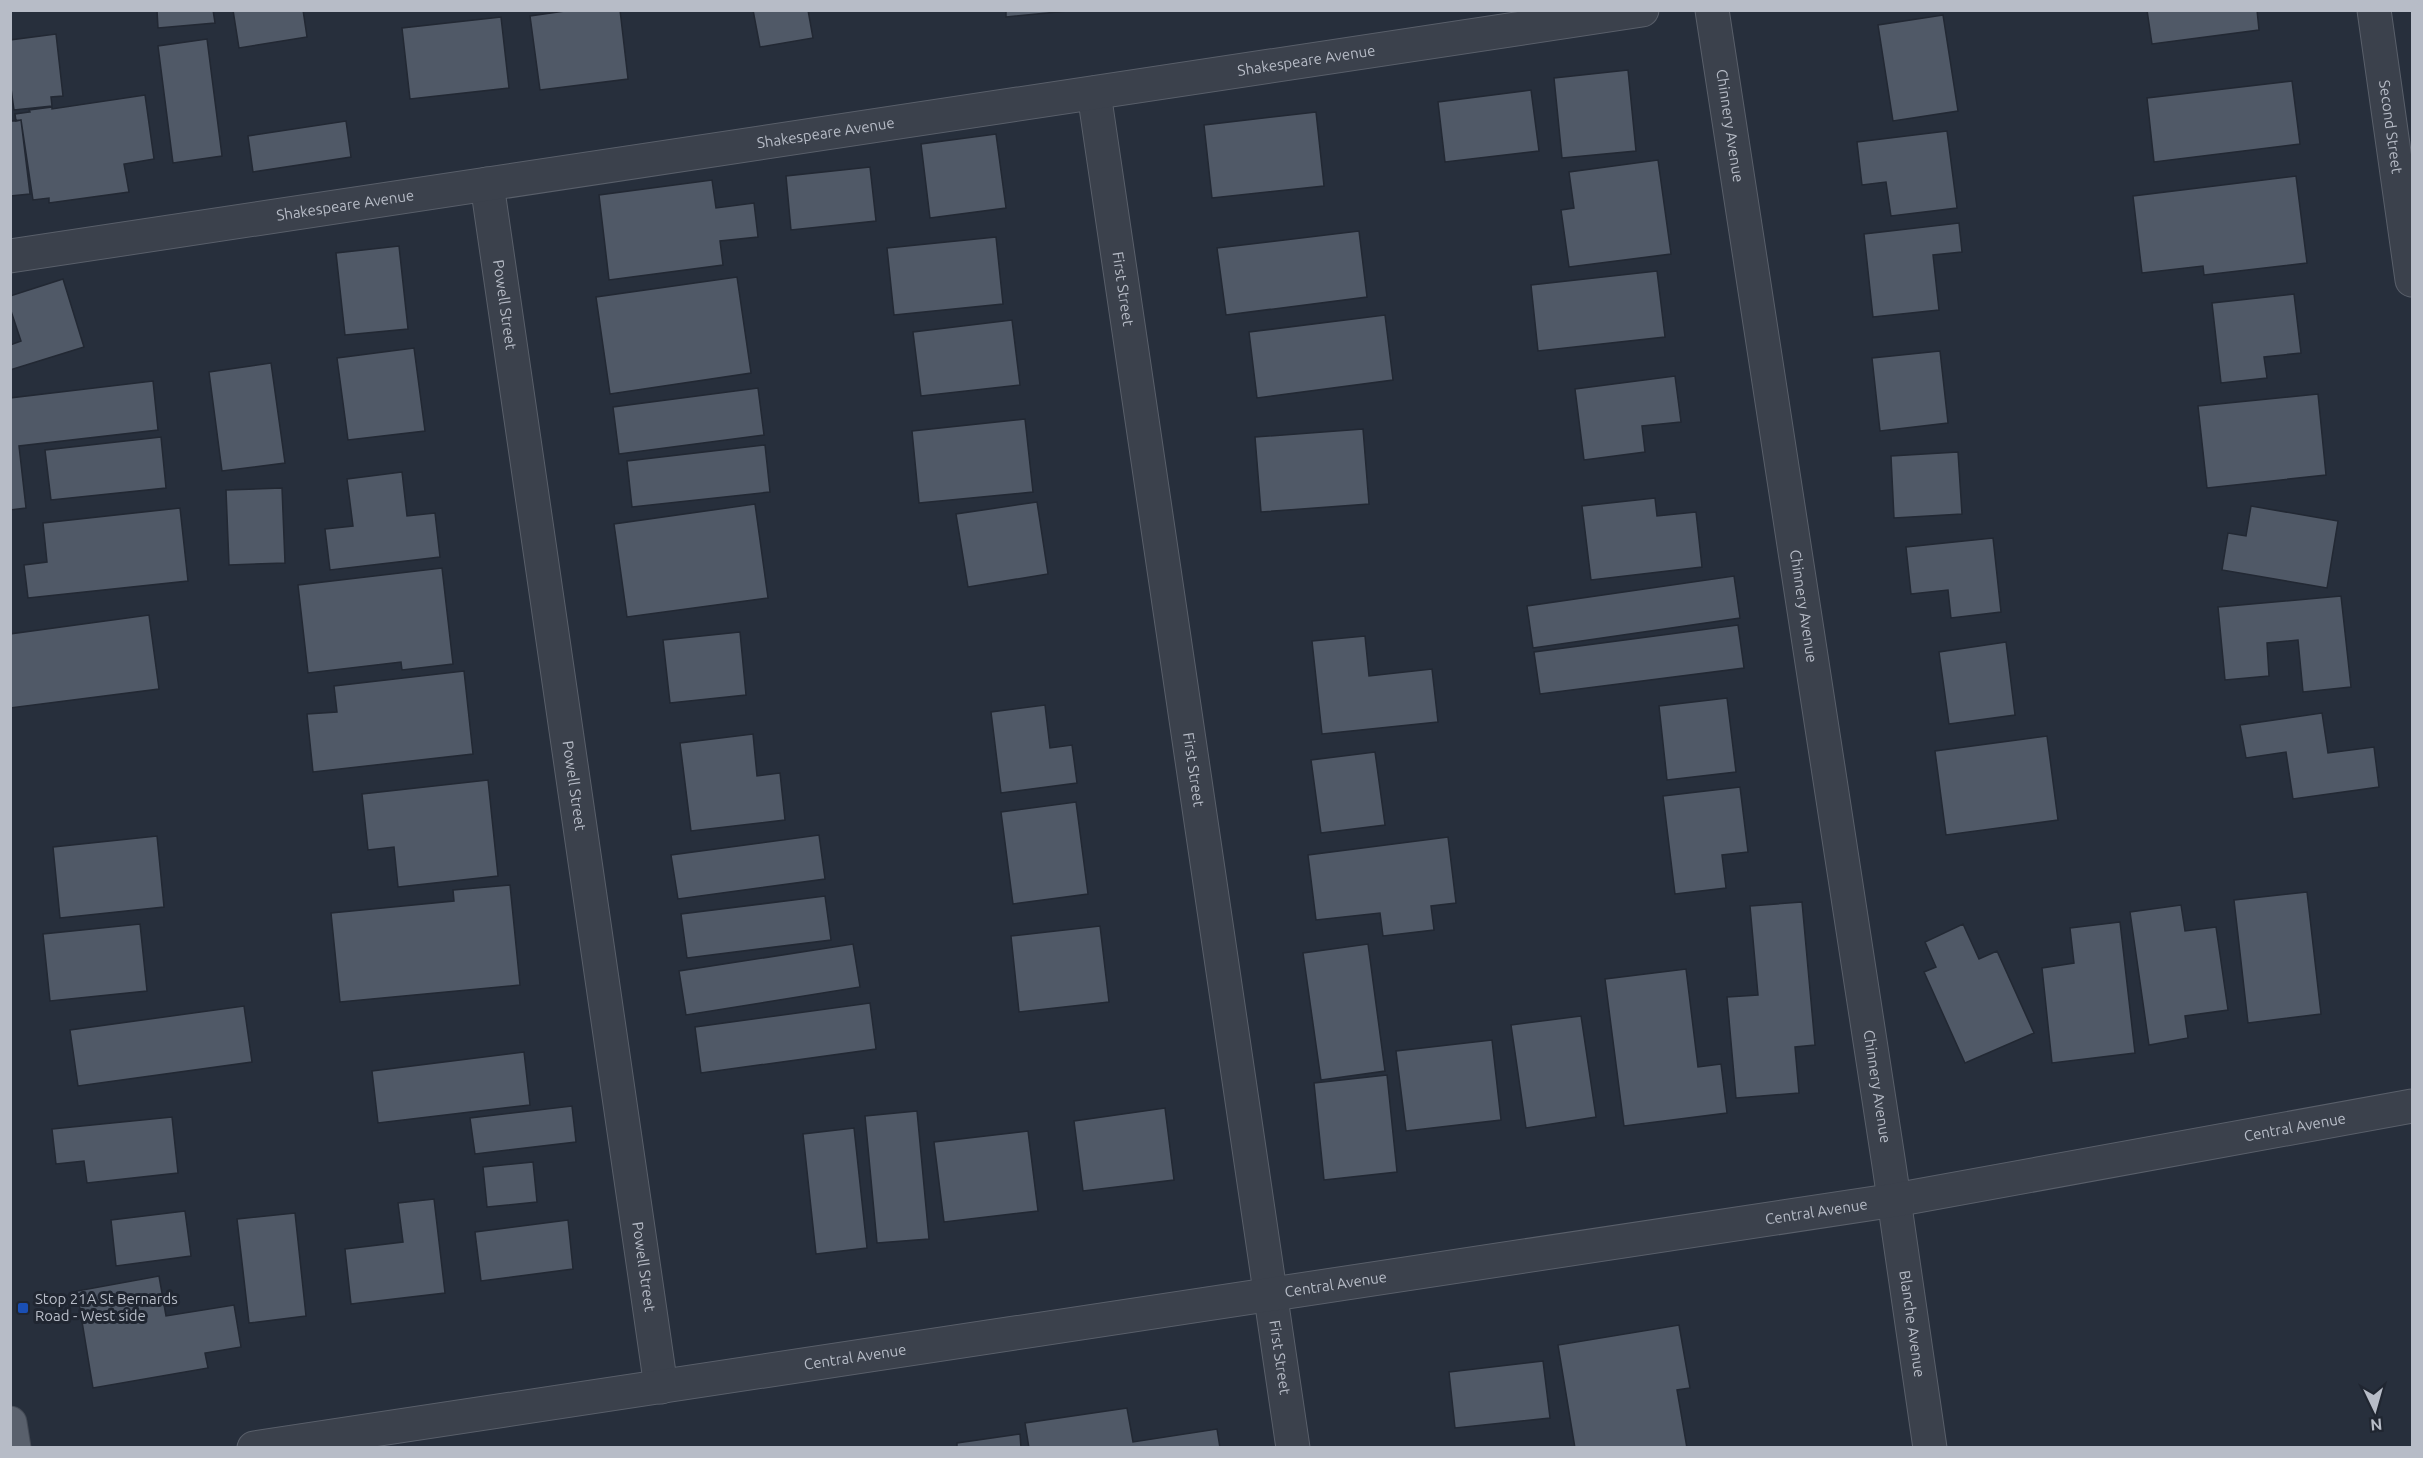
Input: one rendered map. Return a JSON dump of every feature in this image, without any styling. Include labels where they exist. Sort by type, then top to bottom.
[{"type":"main road","points":[[10,1423],[14,1448]]},
{"type":"street","name":"Shakespeare Avenue","points":[[10,256],[1642,10]]},
{"type":"street","name":"Chinnery Avenue","points":[[1712,10],[1894,1200]]},
{"type":"street","name":"Second Street","points":[[2374,10],[2412,280]]},
{"type":"street","name":"First Street","points":[[1094,93],[1293,1448]]},
{"type":"street","name":"Powell Street","points":[[487,184],[661,1387]]},
{"type":"street","name":"Central Avenue","points":[[254,1448],[1894,1200],[2412,1106]]},
{"type":"street","name":"Blanche Avenue","points":[[1894,1200],[1930,1448]]},
{"type":"building","points":[[157,10],[213,10],[215,23],[158,28]]},
{"type":"building","points":[[233,10],[303,10],[307,37],[239,48]]},
{"type":"building","points":[[572,10],[620,10],[628,79],[540,90],[530,16]]},
{"type":"building","points":[[753,10],[808,10],[813,38],[760,47]]},
{"type":"building","points":[[1006,10],[1078,10],[1006,17]]},
{"type":"building","points":[[2147,10],[2257,10],[2259,30],[2152,44]]},
{"type":"building","points":[[1943,15],[1958,111],[1893,121],[1878,25]]},
{"type":"building","points":[[501,17],[509,88],[410,99],[402,28]]},
{"type":"building","points":[[56,34],[63,96],[51,97],[52,106],[14,110],[10,81],[10,40]]},
{"type":"building","points":[[207,39],[222,156],[173,163],[158,46]]},
{"type":"building","points":[[1628,70],[1636,151],[1562,158],[1554,78]]},
{"type":"building","points":[[2292,81],[2300,144],[2154,162],[2147,98]]},
{"type":"building","points":[[1531,90],[1539,151],[1445,162],[1438,102]]},
{"type":"building","points":[[145,95],[154,159],[124,164],[129,192],[49,203],[49,198],[33,200],[21,120],[16,121],[15,114],[30,112],[29,110],[52,107],[52,109]]},
{"type":"building","points":[[1316,112],[1324,186],[1212,198],[1204,125]]},
{"type":"building","points":[[21,120],[30,194],[10,196],[10,121]]},
{"type":"building","points":[[346,121],[351,157],[253,172],[248,136]]},
{"type":"building","points":[[1947,131],[1957,208],[1891,216],[1886,182],[1862,185],[1857,142]]},
{"type":"building","points":[[996,134],[1006,208],[930,218],[921,144]]},
{"type":"building","points":[[1658,160],[1671,254],[1569,267],[1561,210],[1574,208],[1569,172]]},
{"type":"building","points":[[870,167],[876,221],[791,230],[786,176]]},
{"type":"building","points":[[2296,176],[2307,263],[2204,275],[2203,266],[2142,273],[2133,196]]},
{"type":"building","points":[[712,180],[716,208],[754,203],[758,237],[720,241],[723,265],[609,280],[599,195]]},
{"type":"building","points":[[1959,223],[1962,252],[1933,255],[1939,310],[1873,317],[1864,234]]},
{"type":"building","points":[[1359,231],[1367,297],[1226,315],[1217,248]]},
{"type":"building","points":[[996,237],[1003,304],[894,315],[887,248]]},
{"type":"building","points":[[399,246],[408,329],[345,335],[336,253]]},
{"type":"building","points":[[1657,271],[1665,337],[1538,351],[1531,285]]},
{"type":"building","points":[[737,277],[751,373],[610,394],[596,297]]},
{"type":"building","points":[[63,279],[84,347],[10,370],[10,345],[21,341],[10,308],[10,296]]},
{"type":"building","points":[[2294,294],[2301,353],[2264,357],[2267,378],[2221,383],[2212,303]]},
{"type":"building","points":[[1385,315],[1393,380],[1257,398],[1249,332]]},
{"type":"building","points":[[1012,320],[1020,385],[921,396],[913,332]]},
{"type":"building","points":[[414,348],[425,431],[348,440],[337,358]]},
{"type":"building","points":[[1940,351],[1948,423],[1880,431],[1872,358]]},
{"type":"building","points":[[271,363],[285,463],[222,471],[209,372]]},
{"type":"building","points":[[1675,376],[1681,422],[1642,426],[1645,452],[1584,460],[1575,389]]},
{"type":"building","points":[[153,381],[158,430],[19,446],[26,508],[10,510],[10,398]]},
{"type":"building","points":[[758,388],[764,435],[619,454],[613,407]]},
{"type":"building","points":[[2318,394],[2326,475],[2207,488],[2198,406]]},
{"type":"building","points":[[1025,419],[1033,492],[919,503],[912,431]]},
{"type":"building","points":[[1363,429],[1369,504],[1261,512],[1255,437]]},
{"type":"building","points":[[161,437],[166,488],[51,500],[45,450]]},
{"type":"building","points":[[765,445],[770,492],[632,507],[627,461]]},
{"type":"building","points":[[1958,452],[1962,514],[1894,518],[1891,456]]},
{"type":"building","points":[[402,472],[407,516],[435,513],[440,557],[330,570],[325,529],[353,526],[347,479]]},
{"type":"building","points":[[282,488],[285,563],[229,565],[226,490]]},
{"type":"building","points":[[1655,498],[1657,516],[1696,512],[1702,567],[1591,580],[1582,506]]},
{"type":"building","points":[[1037,502],[1048,574],[968,587],[956,514]]},
{"type":"building","points":[[755,504],[768,598],[627,617],[614,524]]},
{"type":"building","points":[[2251,506],[2338,521],[2327,588],[2222,570],[2228,533],[2246,536]]},
{"type":"building","points":[[180,508],[188,581],[28,598],[24,565],[47,562],[43,523]]},
{"type":"building","points":[[1993,538],[2001,612],[1951,618],[1948,590],[1911,594],[1906,547]]},
{"type":"building","points":[[442,568],[453,664],[402,670],[401,662],[308,673],[298,585]]},
{"type":"building","points":[[1734,576],[1740,618],[1533,648],[1527,606]]},
{"type":"building","points":[[2341,596],[2351,687],[2303,692],[2298,640],[2267,643],[2269,676],[2225,680],[2218,607]]},
{"type":"building","points":[[149,615],[159,689],[10,708],[10,634]]},
{"type":"building","points":[[1738,625],[1744,668],[1540,694],[1534,652]]},
{"type":"building","points":[[740,632],[746,695],[670,703],[663,640]]},
{"type":"building","points":[[1365,636],[1369,676],[1432,669],[1438,722],[1322,734],[1312,641]]},
{"type":"building","points":[[2006,642],[2015,715],[1949,724],[1939,652]]},
{"type":"building","points":[[464,671],[473,754],[313,772],[307,714],[337,712],[334,686]]},
{"type":"building","points":[[1727,698],[1736,772],[1667,780],[1659,706]]},
{"type":"building","points":[[1045,705],[1050,748],[1072,745],[1077,783],[1001,793],[991,712]]},
{"type":"building","points":[[2322,713],[2328,753],[2374,747],[2379,787],[2293,799],[2286,752],[2246,758],[2240,725]]},
{"type":"building","points":[[753,734],[757,776],[780,773],[785,820],[691,831],[680,743]]},
{"type":"building","points":[[2047,736],[2058,820],[1946,835],[1935,751]]},
{"type":"building","points":[[1375,752],[1385,825],[1321,833],[1311,760]]},
{"type":"building","points":[[488,780],[498,876],[398,887],[394,847],[368,850],[362,794]]},
{"type":"building","points":[[1740,787],[1748,852],[1722,855],[1726,888],[1675,894],[1663,796]]},
{"type":"building","points":[[1076,802],[1088,894],[1013,904],[1001,812]]},
{"type":"building","points":[[819,835],[825,879],[678,899],[671,855]]},
{"type":"building","points":[[157,836],[164,907],[60,918],[53,847]]},
{"type":"building","points":[[1448,837],[1456,903],[1431,906],[1434,930],[1383,936],[1380,913],[1316,920],[1308,855]]},
{"type":"building","points":[[510,885],[520,985],[340,1002],[331,913],[454,901],[453,890]]},
{"type":"building","points":[[2307,892],[2321,1014],[2248,1023],[2234,900]]},
{"type":"building","points":[[825,896],[831,940],[687,958],[681,914]]},
{"type":"building","points":[[1802,902],[1815,1045],[1795,1047],[1799,1093],[1736,1098],[1727,997],[1758,995],[1750,906]]},
{"type":"building","points":[[2181,905],[2185,931],[2216,927],[2228,1010],[2185,1016],[2188,1038],[2149,1045],[2130,912]]},
{"type":"building","points":[[2120,922],[2135,1053],[2052,1063],[2042,968],[2074,963],[2070,928]]},
{"type":"building","points":[[140,924],[147,991],[50,1001],[43,934]]},
{"type":"building","points":[[1963,924],[1979,959],[1997,951],[2034,1033],[1965,1063],[1924,972],[1936,967],[1925,942]]},
{"type":"building","points":[[1100,926],[1109,1002],[1019,1012],[1011,936]]},
{"type":"building","points":[[853,944],[860,987],[686,1015],[679,971]]},
{"type":"building","points":[[1368,944],[1385,1071],[1321,1080],[1303,953]]},
{"type":"building","points":[[1686,969],[1698,1067],[1721,1064],[1727,1113],[1624,1126],[1605,979]]},
{"type":"building","points":[[870,1003],[876,1049],[701,1073],[695,1027]]},
{"type":"building","points":[[244,1006],[252,1062],[78,1086],[70,1030]]},
{"type":"building","points":[[1581,1016],[1596,1117],[1526,1128],[1511,1025]]},
{"type":"building","points":[[1492,1040],[1501,1120],[1406,1131],[1396,1051]]},
{"type":"building","points":[[524,1052],[530,1105],[378,1123],[372,1071]]},
{"type":"building","points":[[1387,1075],[1397,1172],[1324,1180],[1314,1083]]},
{"type":"building","points":[[572,1106],[576,1142],[475,1154],[470,1118]]},
{"type":"building","points":[[1165,1108],[1174,1180],[1083,1191],[1074,1121]]},
{"type":"building","points":[[917,1111],[929,1239],[877,1243],[865,1116]]},
{"type":"building","points":[[172,1117],[178,1173],[87,1183],[84,1161],[56,1164],[52,1129]]},
{"type":"building","points":[[854,1128],[867,1248],[816,1254],[803,1134]]},
{"type":"building","points":[[1028,1131],[1038,1211],[944,1222],[934,1142]]},
{"type":"building","points":[[533,1162],[537,1202],[487,1207],[483,1167]]},
{"type":"building","points":[[434,1199],[445,1293],[351,1304],[345,1249],[403,1242],[398,1203]]},
{"type":"building","points":[[185,1211],[191,1256],[116,1266],[111,1220]]},
{"type":"building","points":[[295,1213],[306,1316],[249,1323],[237,1219]]},
{"type":"building","points":[[568,1220],[573,1269],[481,1281],[475,1232]]},
{"type":"building","points":[[159,1276],[166,1316],[234,1305],[241,1347],[205,1353],[208,1368],[93,1388],[77,1291]]},
{"type":"building","points":[[1679,1325],[1690,1388],[1677,1390],[1687,1448],[1575,1448],[1558,1345]]},
{"type":"building","points":[[1543,1361],[1550,1418],[1455,1428],[1449,1372]]},
{"type":"building","points":[[1127,1408],[1133,1442],[1217,1429],[1220,1448],[1029,1448],[1025,1423]]},
{"type":"building","points":[[1020,1434],[1021,1448],[957,1448],[957,1443]]},
{"type":"place","name":"Stop 21A St Bernards Road - West side","points":[[23,1308]]}]
